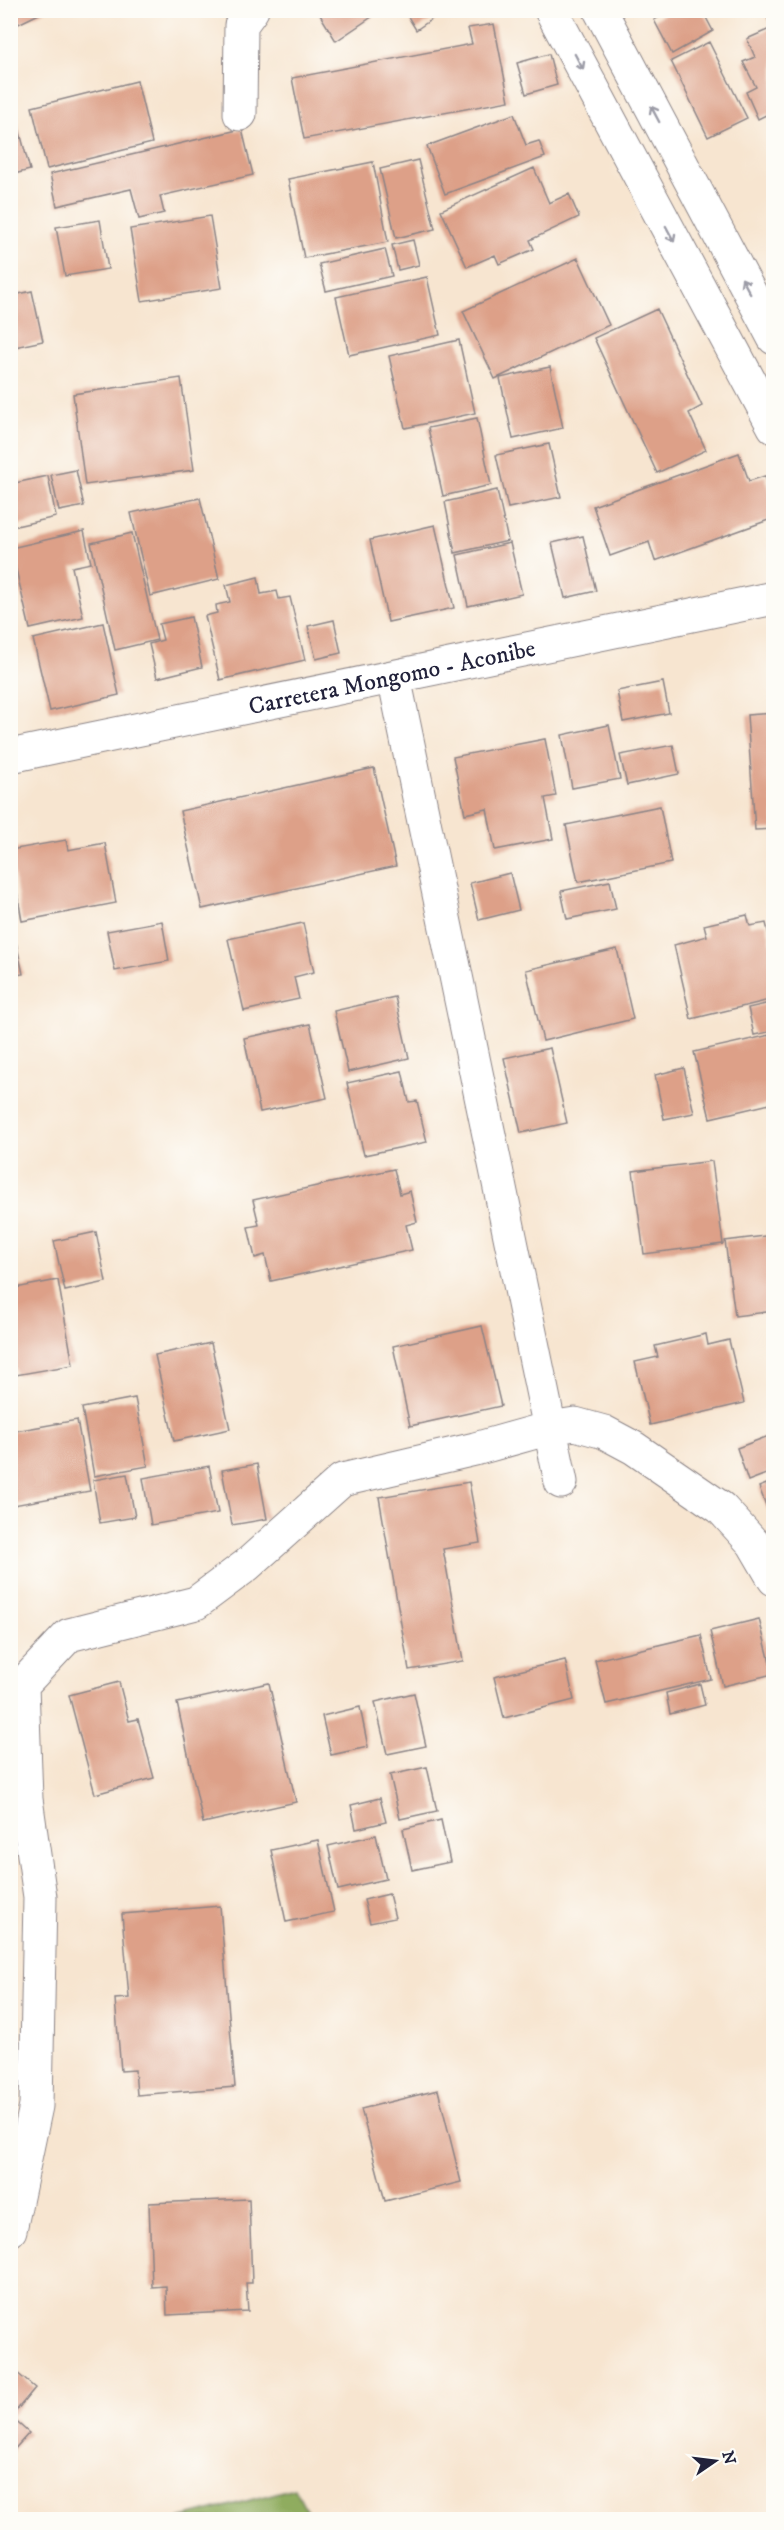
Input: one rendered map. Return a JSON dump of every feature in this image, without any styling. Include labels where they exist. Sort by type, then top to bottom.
[{"type":"street","points":[[240,114],[241,25],[252,10]]},
{"type":"street","points":[[551,10],[774,427]]},
{"type":"street","points":[[600,10],[774,338]]},
{"type":"street","name":"Carretera Mongomo - Aconibe","points":[[10,756],[774,598]]},
{"type":"street","points":[[394,676],[561,1482]]},
{"type":"street","points":[[10,2230],[36,2094],[40,1897],[26,1799],[22,1685],[69,1635],[196,1603],[247,1565],[342,1480],[476,1449],[550,1428],[575,1424],[604,1431],[634,1448],[721,1508],[753,1543],[774,1579]]},
{"type":"green space","points":[[295,2488],[311,2519],[179,2519]]},
{"type":"building","points":[[10,10],[47,10],[10,28]]},
{"type":"building","points":[[317,10],[382,10],[336,41]]},
{"type":"building","points":[[404,10],[445,10],[416,30]]},
{"type":"building","points":[[671,10],[702,10],[713,31],[672,54],[654,20]]},
{"type":"building","points":[[774,14],[774,127],[768,114],[758,119],[746,92],[756,87],[743,62],[755,57],[747,39],[772,28],[767,17]]},
{"type":"building","points":[[494,24],[509,101],[304,139],[292,78],[472,44],[468,28]]},
{"type":"building","points":[[709,42],[747,118],[708,137],[671,61]]},
{"type":"building","points":[[549,54],[557,85],[526,94],[517,63]]},
{"type":"building","points":[[137,81],[152,143],[47,169],[32,107]]},
{"type":"building","points":[[10,95],[30,170],[10,175]]},
{"type":"building","points":[[514,114],[526,145],[539,141],[545,157],[445,194],[427,146]]},
{"type":"building","points":[[242,129],[253,175],[160,196],[164,213],[139,219],[131,189],[57,206],[50,174]]},
{"type":"building","points":[[418,160],[435,229],[396,238],[380,169]]},
{"type":"building","points":[[373,162],[388,242],[304,258],[288,179]]},
{"type":"building","points":[[534,168],[549,203],[569,194],[579,217],[530,240],[534,249],[499,264],[495,255],[467,267],[441,210]]},
{"type":"building","points":[[210,216],[222,288],[142,301],[130,229]]},
{"type":"building","points":[[100,220],[108,269],[65,276],[56,227]]},
{"type":"building","points":[[413,240],[419,265],[398,270],[392,245]]},
{"type":"building","points":[[385,249],[392,276],[326,291],[319,264]]},
{"type":"building","points":[[578,258],[609,325],[495,379],[463,311]]},
{"type":"building","points":[[427,277],[440,335],[349,355],[336,297]]},
{"type":"building","points":[[32,291],[43,341],[10,348],[10,296]]},
{"type":"building","points":[[657,309],[702,406],[689,413],[706,450],[657,473],[594,338]]},
{"type":"building","points":[[459,340],[475,413],[405,428],[389,356]]},
{"type":"building","points":[[550,367],[563,428],[513,439],[500,378]]},
{"type":"building","points":[[181,378],[194,470],[85,485],[73,394]]},
{"type":"building","points":[[477,418],[491,485],[443,496],[428,428]]},
{"type":"building","points":[[549,444],[561,497],[508,508],[496,455]]},
{"type":"building","points":[[739,453],[749,481],[765,476],[774,501],[774,518],[655,561],[649,542],[610,556],[593,506]]},
{"type":"building","points":[[76,470],[84,506],[59,511],[51,475]]},
{"type":"building","points":[[48,476],[56,517],[12,527],[10,484]]},
{"type":"building","points":[[497,490],[508,541],[455,553],[445,502]]},
{"type":"building","points":[[200,498],[219,579],[150,596],[131,513]]},
{"type":"building","points":[[435,525],[454,608],[388,622],[370,540]]},
{"type":"building","points":[[84,531],[91,563],[72,567],[83,617],[30,629],[11,548]]},
{"type":"building","points":[[132,533],[157,640],[115,650],[91,543]]},
{"type":"building","points":[[583,536],[596,591],[565,598],[552,543]]},
{"type":"building","points":[[510,543],[522,594],[468,606],[457,555]]},
{"type":"building","points":[[258,577],[261,594],[277,591],[279,599],[290,597],[305,660],[220,680],[205,616],[217,613],[216,605],[230,602],[226,585]]},
{"type":"building","points":[[191,617],[202,667],[157,678],[149,644],[163,640],[159,624]]},
{"type":"building","points":[[334,620],[341,653],[316,659],[308,626]]},
{"type":"building","points":[[103,623],[119,695],[50,711],[33,639]]},
{"type":"building","points":[[663,682],[669,713],[623,722],[617,691]]},
{"type":"building","points":[[774,713],[774,829],[755,830],[747,715]]},
{"type":"building","points":[[609,725],[620,779],[572,788],[562,735]]},
{"type":"building","points":[[545,739],[556,796],[545,798],[553,839],[495,850],[487,809],[465,814],[453,757]]},
{"type":"building","points":[[673,745],[679,774],[627,785],[620,755]]},
{"type":"building","points":[[374,768],[396,866],[202,909],[180,811]]},
{"type":"building","points":[[660,806],[671,863],[578,882],[566,825]]},
{"type":"building","points":[[66,840],[68,850],[105,843],[116,903],[22,921],[10,850]]},
{"type":"building","points":[[510,873],[519,910],[479,920],[470,883]]},
{"type":"building","points":[[610,881],[616,909],[567,919],[561,891]]},
{"type":"building","points":[[10,914],[23,974],[10,976]]},
{"type":"building","points":[[747,915],[750,926],[766,923],[774,955],[774,999],[691,1019],[674,945],[707,936],[704,925]]},
{"type":"building","points":[[162,921],[169,961],[115,971],[107,931]]},
{"type":"building","points":[[303,923],[314,972],[294,977],[299,999],[244,1011],[228,939]]},
{"type":"building","points":[[617,949],[633,1019],[543,1041],[526,970]]},
{"type":"building","points":[[395,997],[409,1058],[348,1072],[334,1011]]},
{"type":"building","points":[[774,1002],[774,1031],[754,1035],[748,1008]]},
{"type":"building","points":[[310,1024],[327,1098],[260,1112],[244,1038]]},
{"type":"building","points":[[774,1034],[774,1103],[710,1118],[694,1052]]},
{"type":"building","points":[[550,1048],[567,1123],[521,1133],[504,1058]]},
{"type":"building","points":[[684,1068],[694,1113],[664,1119],[655,1075]]},
{"type":"building","points":[[402,1071],[409,1102],[417,1101],[427,1142],[364,1155],[347,1083]]},
{"type":"building","points":[[712,1161],[723,1244],[644,1254],[633,1171]]},
{"type":"building","points":[[394,1169],[400,1194],[410,1191],[417,1222],[406,1225],[412,1250],[271,1281],[265,1255],[255,1258],[248,1227],[259,1225],[253,1200]]},
{"type":"building","points":[[96,1232],[106,1282],[65,1291],[54,1241]]},
{"type":"building","points":[[773,1235],[774,1311],[735,1316],[725,1241]]},
{"type":"building","points":[[58,1280],[73,1365],[16,1375],[10,1343],[10,1289]]},
{"type":"building","points":[[482,1326],[501,1406],[410,1426],[393,1346]]},
{"type":"building","points":[[706,1334],[708,1345],[729,1340],[744,1403],[650,1425],[635,1362],[658,1357],[655,1346]]},
{"type":"building","points":[[211,1343],[230,1429],[174,1441],[155,1355]]},
{"type":"building","points":[[135,1398],[148,1466],[94,1476],[82,1408]]},
{"type":"building","points":[[77,1420],[90,1491],[14,1505],[10,1486],[10,1432]]},
{"type":"building","points":[[774,1434],[774,1471],[748,1481],[737,1448]]},
{"type":"building","points":[[257,1464],[267,1519],[232,1525],[222,1470]]},
{"type":"building","points":[[209,1466],[218,1513],[151,1525],[143,1478]]},
{"type":"building","points":[[127,1474],[135,1517],[100,1523],[93,1480]]},
{"type":"building","points":[[774,1481],[774,1524],[773,1524],[759,1487]]},
{"type":"building","points":[[469,1482],[480,1543],[443,1549],[463,1661],[409,1670],[379,1497]]},
{"type":"building","points":[[759,1619],[773,1674],[723,1686],[710,1631]]},
{"type":"building","points":[[701,1635],[711,1679],[606,1704],[595,1660]]},
{"type":"building","points":[[565,1660],[574,1700],[504,1718],[494,1677]]},
{"type":"building","points":[[119,1682],[129,1721],[138,1719],[154,1778],[95,1794],[69,1695]]},
{"type":"building","points":[[269,1683],[296,1802],[203,1823],[177,1703]]},
{"type":"building","points":[[700,1684],[705,1705],[670,1714],[666,1693]]},
{"type":"building","points":[[414,1693],[426,1746],[387,1754],[375,1702]]},
{"type":"building","points":[[360,1707],[368,1747],[331,1755],[322,1716]]},
{"type":"building","points":[[427,1767],[437,1811],[400,1819],[390,1775]]},
{"type":"building","points":[[380,1798],[386,1822],[356,1829],[351,1805]]},
{"type":"building","points":[[441,1820],[450,1862],[412,1870],[403,1829]]},
{"type":"building","points":[[376,1835],[386,1879],[338,1890],[328,1846]]},
{"type":"building","points":[[318,1840],[334,1912],[286,1922],[271,1850]]},
{"type":"building","points":[[389,1894],[395,1918],[370,1923],[364,1900]]},
{"type":"building","points":[[220,1906],[235,2087],[137,2095],[135,2070],[121,2071],[115,1999],[129,1998],[122,1914]]},
{"type":"building","points":[[438,2090],[461,2182],[385,2201],[361,2109]]},
{"type":"building","points":[[249,2199],[252,2283],[246,2283],[248,2311],[167,2315],[166,2286],[152,2287],[149,2203]]},
{"type":"building","points":[[10,2367],[35,2388],[11,2417],[29,2433],[10,2454]]}]
